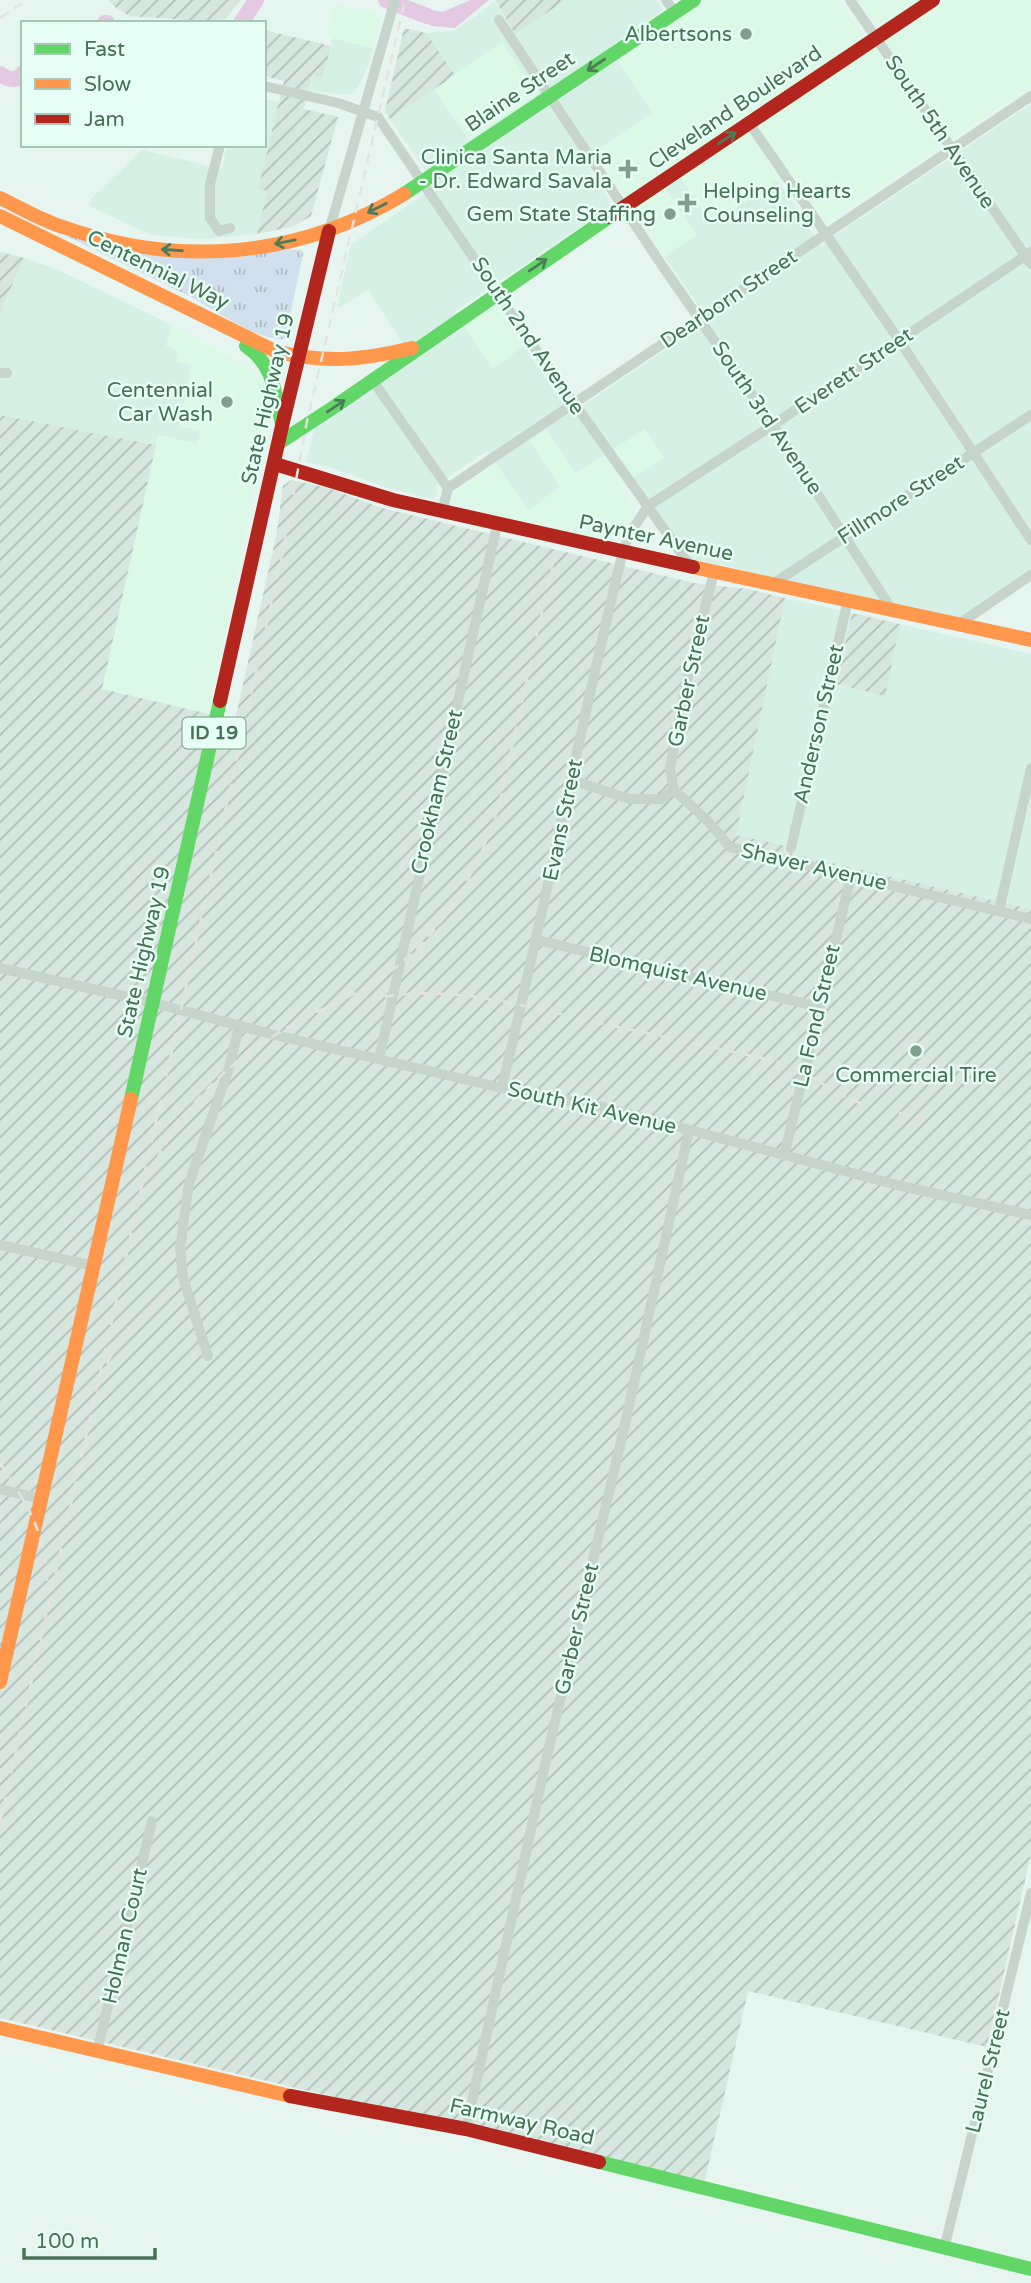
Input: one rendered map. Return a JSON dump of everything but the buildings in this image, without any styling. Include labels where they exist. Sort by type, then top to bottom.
[{"type":"main road","name":"Blaine Street","points":[[329,231],[423,182],[694,0]]},
{"type":"main road","name":"Cleveland Boulevard","points":[[279,443],[373,381],[624,206],[933,0]]},
{"type":"main road","name":"Centennial Way","points":[[0,198],[75,231],[125,244],[170,251],[240,250],[289,243],[329,231]]},
{"type":"main road","name":"Centennial Way","points":[[0,216],[261,345],[298,358],[321,362],[353,361],[421,346]]},
{"type":"main road","name":"State Highway 19","points":[[0,1682],[282,426],[329,231]]},
{"type":"main road","points":[[97,263],[115,280],[252,349],[262,357],[271,374],[282,426]]},
{"type":"main road","name":"Paynter Avenue","points":[[275,464],[393,500],[497,525],[1031,640]]},
{"type":"main road","name":"Farmway Road","points":[[0,2028],[265,2091],[466,2129],[1031,2269]]},
{"type":"street","points":[[329,231],[395,0]]},
{"type":"street","points":[[666,0],[675,13]]},
{"type":"street","name":"South 5th Avenue","points":[[850,0],[951,150],[1029,257]]},
{"type":"street","name":"South 3rd Avenue","points":[[499,20],[773,425],[892,610]]},
{"type":"street","points":[[266,87],[363,111]]},
{"type":"street","name":"Dearborn Street","points":[[448,488],[1031,96]]},
{"type":"street","name":"South 2nd Avenue","points":[[363,111],[378,117],[574,405],[691,567]]},
{"type":"street","points":[[749,123],[899,340],[1031,540]]},
{"type":"street","points":[[219,147],[210,184],[210,218],[219,230],[230,228]]},
{"type":"street","name":"Everett Street","points":[[623,551],[630,533],[648,506],[1029,257]]},
{"type":"street","points":[[373,381],[448,488],[442,512]]},
{"type":"street","name":"Fillmore Street","points":[[772,585],[1031,415]]},
{"type":"street","name":"Crookham Street","points":[[379,1059],[497,525]]},
{"type":"street","name":"Evans Street","points":[[502,1088],[623,551]]},
{"type":"street","name":"Garber Street","points":[[674,790],[670,769],[684,693],[714,572]]},
{"type":"street","points":[[959,624],[1031,575]]},
{"type":"street","name":"Anderson Street","points":[[791,848],[848,600]]},
{"type":"street","points":[[999,911],[1031,768]]},
{"type":"street","points":[[572,780],[629,799],[661,799],[674,790]]},
{"type":"street","name":"Shaver Avenue","points":[[674,790],[706,819],[730,847],[1031,919]]},
{"type":"street","name":"La Fond Street","points":[[784,1156],[851,876]]},
{"type":"street","name":"Blomquist Avenue","points":[[537,940],[819,1007]]},
{"type":"street","name":"South Kit Avenue","points":[[0,968],[502,1088],[603,1107],[784,1156],[1031,1215]]},
{"type":"street","points":[[208,1356],[183,1279],[180,1248],[189,1183],[229,1068],[239,1026]]},
{"type":"street","name":"Garber Street","points":[[466,2129],[547,1756],[626,1420],[689,1130]]},
{"type":"street","points":[[0,1245],[94,1266]]},
{"type":"street","points":[[0,1489],[41,1499]]},
{"type":"street","name":"Holman Court","points":[[97,2052],[152,1821]]},
{"type":"street","name":"Laurel Street","points":[[944,2249],[1031,1893]]},
{"type":"shaded area","points":[[108,0],[241,0],[225,19],[217,21],[130,16]]},
{"type":"shaded area","points":[[471,0],[489,0],[455,28],[432,26],[407,15],[410,5],[442,12]]},
{"type":"shaded area","points":[[495,0],[566,0],[515,34]]},
{"type":"shaded area","points":[[566,0],[656,0],[663,10],[609,47],[653,113],[583,160],[613,205],[454,312],[493,368],[524,346],[570,414],[709,321],[664,256],[696,235],[664,188],[680,177],[712,224],[777,180],[821,245],[1031,104],[1031,570],[952,623],[728,566],[686,559],[632,479],[576,473],[546,430],[530,441],[561,487],[528,510],[487,451],[435,486],[438,494],[433,499],[391,489],[306,462],[316,423],[412,358],[368,290],[340,308],[337,307],[351,244],[420,197],[434,183],[390,119],[434,89],[469,140],[502,42],[455,75],[426,33],[453,31],[494,1],[515,33]]},
{"type":"shaded area","points":[[706,0],[839,0],[873,49],[946,0],[1031,0],[1031,86],[826,223],[791,171],[712,225],[680,177],[656,176],[697,235],[664,256],[594,153],[653,113],[617,60]]},
{"type":"shaded area","points":[[859,0],[920,0],[878,28]]},
{"type":"shaded area","points":[[334,3],[381,15],[373,48],[326,37]]},
{"type":"shaded area","points":[[404,28],[426,33],[455,75],[390,119],[385,111]]},
{"type":"shaded area","points":[[266,30],[331,46],[323,78],[312,76],[304,109],[338,117],[311,216],[292,227],[257,234],[267,191],[258,189],[284,81],[266,76]]},
{"type":"shaded area","points":[[332,38],[373,48],[359,85],[348,95],[309,91],[312,76],[324,78]]},
{"type":"shaded area","points":[[502,42],[538,94],[469,140],[434,89]]},
{"type":"shaded area","points":[[266,99],[279,102],[258,189],[267,191],[257,234],[200,239],[151,235],[89,206],[91,199],[142,150],[222,169],[227,147],[266,147]]},
{"type":"shaded area","points":[[0,252],[24,258],[0,313]]},
{"type":"shaded area","points":[[24,258],[56,269],[172,325],[166,346],[179,351],[192,365],[179,426],[200,431],[198,444],[158,435],[156,445],[0,415],[0,313]]},
{"type":"shaded area","points":[[495,303],[524,346],[493,368],[463,325]]},
{"type":"shaded area","points":[[172,325],[259,374],[269,385],[247,526],[208,714],[101,689],[158,435],[197,444],[200,431],[179,426],[192,366],[176,361],[178,351],[166,346]]},
{"type":"shaded area","points":[[0,415],[156,445],[102,689],[235,720],[276,537],[283,486],[291,480],[325,487],[382,508],[694,583],[748,589],[785,598],[736,835],[785,846],[784,852],[1031,909],[1031,1854],[987,2047],[748,1991],[704,2184],[0,2018]]},
{"type":"shaded area","points":[[645,429],[664,458],[619,487],[634,513],[609,542],[456,505],[451,500],[457,490],[496,464],[528,510],[560,487],[529,441],[545,430],[576,473]]},
{"type":"shaded area","points":[[785,598],[852,613],[836,684],[884,695],[900,624],[1031,654],[1031,909],[784,852],[785,847],[736,835]]},
{"type":"shaded area","points":[[852,613],[900,624],[885,696],[836,684]]},
{"type":"green space","points":[[65,235],[117,248],[301,250],[303,254],[285,339],[261,335],[235,323],[187,295]]},
{"type":"waterway","points":[[242,21],[256,0]]},
{"type":"waterway","points":[[386,0],[427,16]]},
{"type":"waterway","points":[[0,74],[9,79],[21,76]]},
{"type":"railway","points":[[0,18],[27,0]]},
{"type":"railway","points":[[0,1823],[283,551],[306,426],[405,0]]},
{"type":"railway","points":[[150,1175],[176,1126],[193,1104],[234,1065],[279,1032],[363,989],[396,967],[431,934],[459,896],[481,854],[498,809],[555,554]]},
{"type":"railway","points":[[351,1003],[408,994],[461,995],[570,1016]]},
{"type":"railway","points":[[577,1018],[775,1061],[865,1105]]},
{"type":"railway","points":[[899,1113],[930,1120]]},
{"type":"railway","points":[[107,1364],[132,1326],[167,1296]]},
{"type":"railway","points":[[0,1463],[19,1493],[40,1536],[47,1586]]},
{"type":"traffic: fast","points":[[404,194],[694,0]]},
{"type":"traffic: fast","points":[[279,443],[609,217]]},
{"type":"traffic: fast","points":[[246,346],[255,353],[268,371],[282,424]]},
{"type":"traffic: fast","points":[[131,1099],[220,701]]},
{"type":"traffic: fast","points":[[599,2162],[1031,2269]]},
{"type":"traffic: slow","points":[[0,198],[55,224],[107,240],[151,248],[195,251],[238,250],[323,232],[404,194]]},
{"type":"traffic: slow","points":[[0,216],[275,351],[310,358],[343,359],[412,348]]},
{"type":"traffic: slow","points":[[693,567],[1031,640]]},
{"type":"traffic: slow","points":[[0,1682],[131,1099]]},
{"type":"traffic: slow","points":[[0,2028],[290,2096]]},
{"type":"traffic: jam","points":[[609,217],[933,0]]},
{"type":"traffic: jam","points":[[220,701],[329,231]]},
{"type":"traffic: jam","points":[[275,464],[393,500],[693,567]]},
{"type":"traffic: jam","points":[[290,2096],[466,2129],[599,2162]]},
{"type":"place","name":"Albertsons","points":[[746,34]]},
{"type":"place","name":"Clinica Santa Maria - Dr. Edward Savala","points":[[628,169]]},
{"type":"place","name":"Helping Hearts Counseling","points":[[687,203]]},
{"type":"place","name":"Gem State Staffing","points":[[670,214]]},
{"type":"place","name":"Centennial Car Wash","points":[[227,402]]},
{"type":"place","name":"Commercial Tire","points":[[916,1051]]}]
